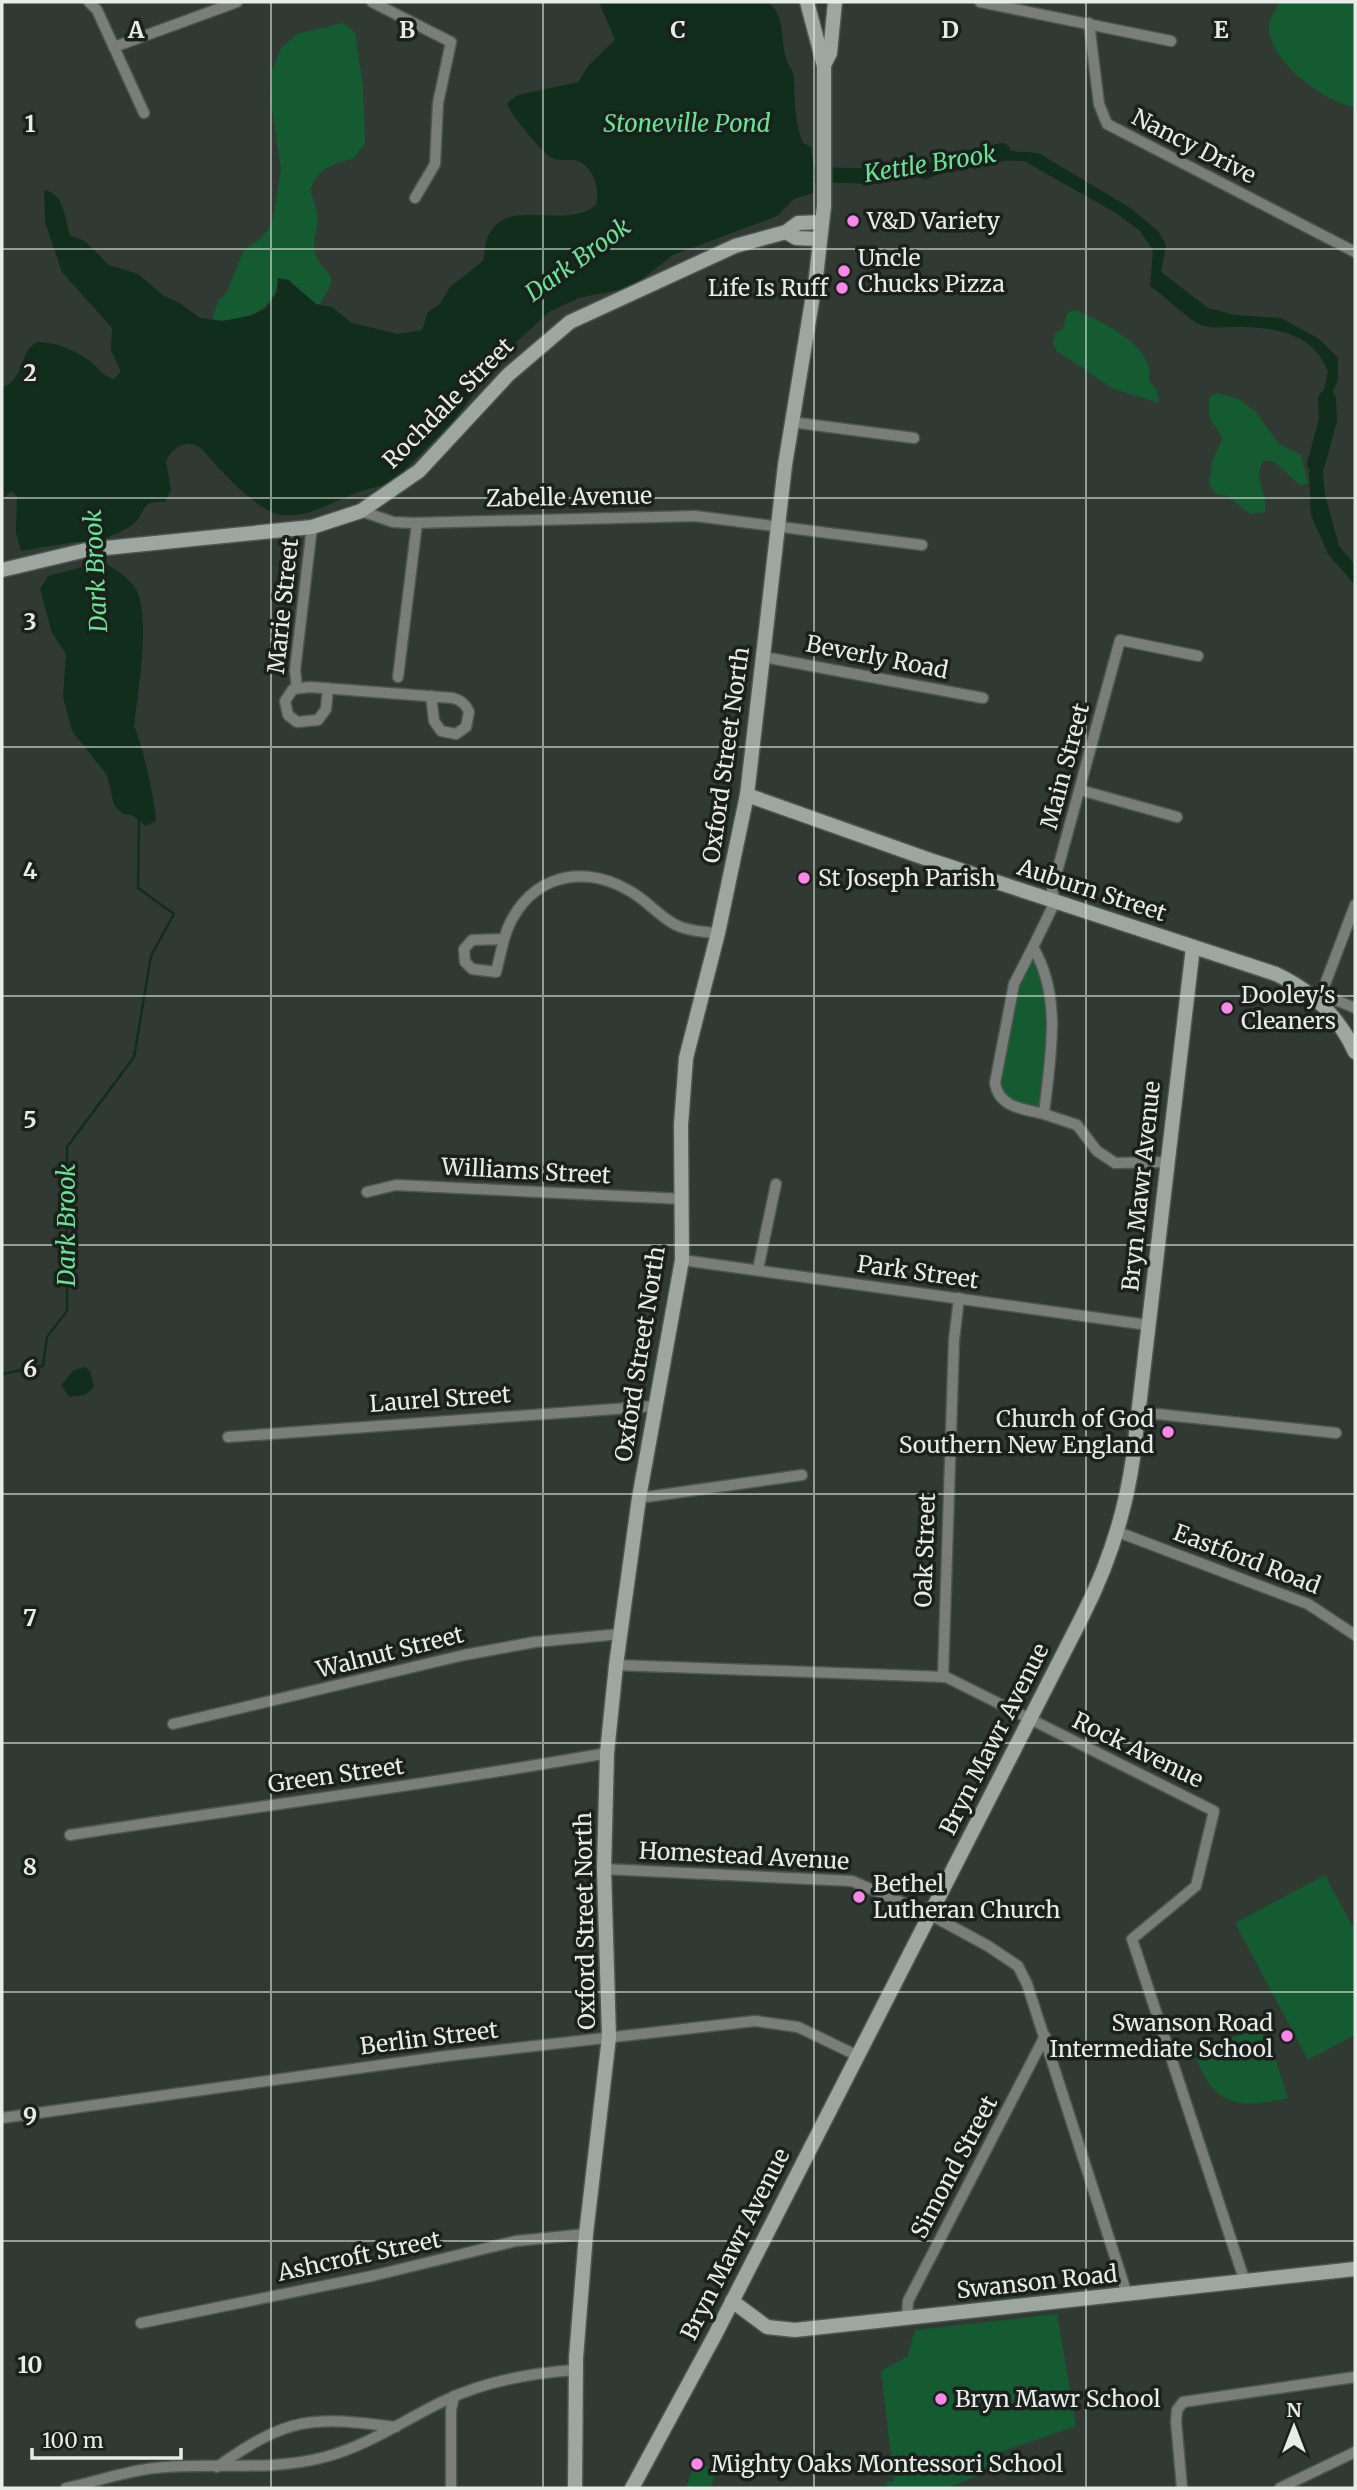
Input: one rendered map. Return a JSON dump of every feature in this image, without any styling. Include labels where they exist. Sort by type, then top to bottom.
[{"type":"street","points":[[89,2],[97,10],[144,113]]},
{"type":"street","points":[[114,47],[237,2]]},
{"type":"street","points":[[372,2],[451,42],[438,103],[435,164],[415,198]]},
{"type":"street","points":[[807,2],[824,66]]},
{"type":"street","points":[[824,66],[830,53],[835,2]]},
{"type":"street","points":[[981,2],[1171,41]]},
{"type":"street","name":"Nancy Drive","points":[[1089,23],[1098,104],[1107,124],[1355,252]]},
{"type":"street","name":"Oxford Street North","points":[[575,2488],[575,2370],[586,2234],[609,2037],[604,1870],[607,1753],[639,1498],[682,1260],[681,1125],[686,1058],[718,933],[747,795],[791,422],[817,277],[825,194],[824,66]]},
{"type":"street","name":"Rochdale Street","points":[[2,570],[90,550],[312,527],[361,512],[419,471],[508,374],[540,344],[570,322],[735,246],[786,232],[798,223],[822,222]]},
{"type":"street","name":"Rochdale Street","points":[[786,232],[796,238],[820,239]]},
{"type":"street","points":[[791,422],[914,438]]},
{"type":"street","name":"Zabelle Avenue","points":[[361,512],[393,522],[416,523],[695,516],[922,545]]},
{"type":"street","points":[[398,677],[416,523]]},
{"type":"street","name":"Marie Street","points":[[297,688],[295,670],[312,527]]},
{"type":"street","name":"Main Street","points":[[1055,902],[1052,890],[1121,640],[1198,656]]},
{"type":"street","name":"Beverly Road","points":[[764,657],[983,698]]},
{"type":"street","points":[[328,688],[325,712],[318,720],[307,723],[294,720],[285,709],[288,695],[297,688],[328,688],[431,696]]},
{"type":"street","points":[[1080,790],[1177,817]]},
{"type":"street","name":"Auburn Street","points":[[747,795],[1055,902],[1276,974],[1319,1000],[1337,1020],[1355,1052]]},
{"type":"street","points":[[504,939],[517,910],[536,889],[555,880],[577,877],[605,880],[627,889],[679,927],[718,933]]},
{"type":"street","points":[[1055,902],[1013,986],[995,1083],[998,1095],[1006,1103],[1077,1125],[1097,1151],[1115,1163],[1167,1161]]},
{"type":"street","points":[[1319,1000],[1355,905]]},
{"type":"street","points":[[1033,947],[1048,975],[1052,1002],[1044,1115]]},
{"type":"street","name":"Bryn Mawr Avenue","points":[[632,2488],[732,2301],[1030,1720],[1098,1586],[1118,1532],[1132,1468],[1193,947]]},
{"type":"street","points":[[1319,1000],[1331,998],[1355,1008]]},
{"type":"street","points":[[758,1269],[776,1184]]},
{"type":"street","name":"Williams Street","points":[[367,1192],[396,1185],[683,1199]]},
{"type":"street","name":"Park Street","points":[[682,1260],[1148,1325]]},
{"type":"street","name":"Oak Street","points":[[943,1676],[954,1340],[959,1298]]},
{"type":"street","name":"Laurel Street","points":[[228,1437],[656,1406]]},
{"type":"street","points":[[1138,1412],[1336,1433]]},
{"type":"street","points":[[639,1498],[802,1475]]},
{"type":"street","name":"Eastford Road","points":[[1118,1532],[1310,1604],[1355,1635]]},
{"type":"street","name":"Walnut Street","points":[[173,1724],[464,1655],[535,1642],[620,1634]]},
{"type":"street","name":"Rock Avenue","points":[[617,1665],[943,1676],[1214,1811],[1196,1886],[1132,1940],[1245,2282]]},
{"type":"street","name":"Green Street","points":[[70,1835],[289,1802],[365,1794],[607,1753]]},
{"type":"street","name":"Homestead Avenue","points":[[604,1870],[840,1879],[863,1885],[929,1914],[988,1946],[1018,1966],[1024,1975],[1045,2036],[1127,2294]]},
{"type":"street","name":"Berlin Street","points":[[2,2118],[265,2080],[609,2037],[770,2021],[798,2027],[856,2056]]},
{"type":"street","name":"Simond Street","points":[[907,2319],[908,2301],[1045,2036]]},
{"type":"street","name":"Ashcroft Street","points":[[141,2323],[372,2276],[516,2241],[586,2234]]},
{"type":"street","name":"Swanson Road","points":[[732,2301],[757,2322],[779,2330],[907,2319],[1355,2269]]},
{"type":"street","points":[[66,2488],[154,2468],[268,2466],[317,2459],[358,2447],[454,2396],[509,2380],[575,2370]]},
{"type":"street","points":[[1182,2488],[1176,2421],[1177,2410],[1183,2402],[1355,2377]]},
{"type":"street","points":[[451,2488],[451,2410],[454,2396]]},
{"type":"street","points":[[217,2467],[254,2442],[300,2423],[335,2420],[396,2427]]},
{"type":"street","points":[[1280,2488],[1355,2452]]},
{"type":"green space","points":[[1279,2],[1355,2],[1355,107],[1314,89],[1288,66],[1278,53],[1271,40],[1269,27]]},
{"type":"green space","points":[[343,23],[355,32],[363,87],[365,144],[353,159],[334,164],[322,171],[311,188],[317,219],[315,252],[330,277],[329,289],[320,304],[316,304],[289,280],[278,279],[271,300],[255,313],[234,320],[212,320],[218,301],[227,292],[244,250],[261,238],[272,224],[281,169],[271,104],[272,70],[281,48],[297,34]]},
{"type":"green space","points":[[1075,310],[1112,328],[1136,346],[1149,369],[1149,381],[1157,390],[1159,403],[1112,388],[1057,351],[1053,344],[1055,333],[1063,329],[1067,313]]},
{"type":"green space","points":[[1217,393],[1239,399],[1255,411],[1278,443],[1301,455],[1308,483],[1300,485],[1273,461],[1263,461],[1259,474],[1265,512],[1250,514],[1227,496],[1216,494],[1209,485],[1212,461],[1223,439],[1209,416],[1209,398]]},
{"type":"green space","points":[[1033,947],[1050,984],[1044,1114],[1023,1109],[997,1091],[1015,980]]},
{"type":"green space","points":[[1325,1875],[1355,1931],[1355,2035],[1308,2060],[1235,1923]]},
{"type":"green space","points":[[1265,2026],[1288,2098],[1254,2103],[1229,2100],[1209,2084],[1194,2052]]},
{"type":"green space","points":[[1057,2314],[1076,2426],[998,2453],[984,2473],[947,2488],[886,2488],[887,2482],[894,2481],[881,2371],[908,2356],[915,2330]]},
{"type":"green space","points":[[705,2466],[717,2470],[710,2488],[686,2488],[693,2468]]},
{"type":"water","name":"Stoneville Pond","points":[[599,2],[768,2],[780,21],[784,51],[794,75],[798,127],[803,143],[811,147],[814,167],[887,169],[909,161],[937,163],[972,159],[997,150],[1038,153],[1129,207],[1158,231],[1166,245],[1161,272],[1208,308],[1235,315],[1281,318],[1319,339],[1338,358],[1338,380],[1329,399],[1334,428],[1322,462],[1325,495],[1339,546],[1355,565],[1355,585],[1328,554],[1311,515],[1309,473],[1328,428],[1323,394],[1328,371],[1312,347],[1276,330],[1201,325],[1150,286],[1153,250],[1140,231],[1116,213],[1024,161],[991,160],[951,168],[925,180],[916,176],[873,184],[814,182],[813,193],[794,199],[777,216],[673,255],[632,287],[579,298],[549,312],[507,351],[453,421],[388,484],[357,492],[305,513],[282,515],[255,502],[228,478],[201,448],[186,444],[174,450],[166,461],[171,490],[165,502],[150,503],[131,526],[101,542],[75,542],[21,551],[16,533],[17,496],[11,491],[2,500],[2,388],[15,377],[27,351],[38,342],[73,351],[110,378],[114,379],[121,372],[111,350],[112,328],[62,272],[45,222],[44,190],[51,192],[60,201],[70,235],[86,242],[109,265],[138,274],[164,296],[178,302],[200,318],[223,321],[253,315],[266,308],[277,292],[278,278],[288,280],[316,304],[332,307],[352,323],[398,334],[422,330],[428,312],[440,304],[450,287],[483,261],[487,237],[498,223],[523,215],[568,215],[583,212],[596,205],[596,185],[586,166],[574,160],[557,159],[548,155],[520,124],[507,103],[518,95],[578,82],[589,65],[615,40]]},
{"type":"water","points":[[102,562],[131,582],[140,600],[143,646],[134,727],[141,744],[156,821],[146,826],[132,815],[123,814],[114,805],[107,775],[72,731],[63,697],[66,654],[52,633],[40,589],[48,576]]},
{"type":"water","points":[[85,1367],[90,1371],[94,1387],[85,1395],[69,1397],[61,1385],[74,1370]]},
{"type":"waterway","name":"Kettle Brook","points":[[940,165],[1002,152]]},
{"type":"waterway","name":"Kettle Brook","points":[[1316,464],[1328,420],[1327,399]]},
{"type":"waterway","name":"Dark Brook","points":[[2,1374],[43,1366],[47,1337],[67,1311],[67,1147],[134,1057],[151,956],[174,914],[138,888],[139,819]]},
{"type":"place","name":"V&D Variety","points":[[853,221]]},
{"type":"place","name":"Uncle Chucks Pizza","points":[[844,271]]},
{"type":"place","name":"Life Is Ruff","points":[[842,288]]},
{"type":"place","name":"St Joseph Parish","points":[[804,878]]},
{"type":"place","name":"Dooley's Cleaners","points":[[1227,1008]]},
{"type":"place","name":"Church of God Southern New England","points":[[1168,1432]]},
{"type":"place","name":"Bethel Lutheran Church","points":[[859,1897]]},
{"type":"place","name":"Swanson Road Intermediate School","points":[[1287,2036]]},
{"type":"place","name":"Bryn Mawr School","points":[[941,2399]]},
{"type":"place","name":"Mighty Oaks Montessori School","points":[[697,2464]]}]
